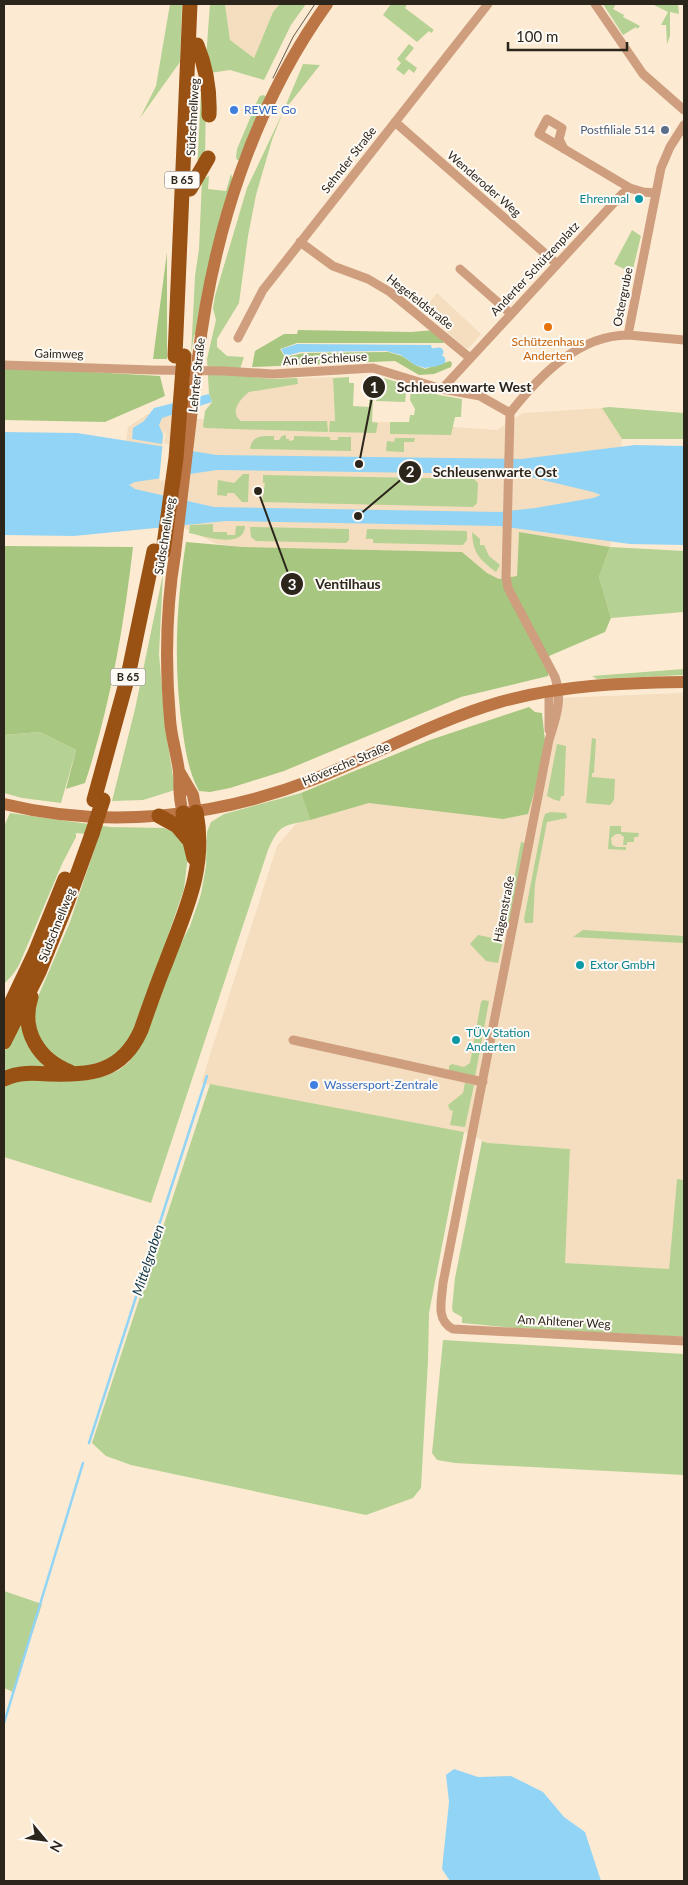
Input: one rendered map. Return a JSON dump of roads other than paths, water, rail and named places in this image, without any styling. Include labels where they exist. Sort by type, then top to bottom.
[{"type":"highway","name":"Südschnellweg","points":[[4,1042],[39,972],[67,903],[137,677],[164,552],[170,423],[186,357],[187,58],[190,4]]},
{"type":"highway","name":"Südschnellweg","points":[[186,187],[200,4]]},
{"type":"highway","points":[[197,44],[209,92],[209,115]]},
{"type":"highway","points":[[176,82],[187,58]]},
{"type":"highway","points":[[175,163],[186,187],[208,158]]},
{"type":"highway","points":[[190,813],[190,841],[197,867]]},
{"type":"highway","points":[[4,1079],[20,1074],[94,1072],[110,1067],[125,1056],[137,1040],[193,892],[200,852],[200,832],[190,813]]},
{"type":"highway","points":[[158,816],[177,826],[190,841]]},
{"type":"highway","name":"Südschnellweg","points":[[4,1018],[88,834]]},
{"type":"highway","points":[[4,988],[34,952]]},
{"type":"highway","points":[[39,972],[28,1008],[32,1037],[39,1051],[53,1064],[74,1073]]},
{"type":"main road","name":"Lehrter Straße","points":[[190,813],[193,795],[179,772],[170,721],[167,669],[168,618],[164,552],[185,480],[186,357],[204,309],[211,276],[242,169],[260,124],[282,77],[306,33],[328,4]]},
{"type":"main road","name":"Höversche Straße","points":[[4,804],[84,816],[158,816],[190,813],[250,801],[277,793],[321,776],[420,731],[501,702],[554,691],[621,684],[684,682]]},
{"type":"street","name":"Sehnder Straße","points":[[238,338],[263,290],[488,4]]},
{"type":"street","points":[[595,4],[643,74],[684,110]]},
{"type":"street","name":"Wenderoder Weg","points":[[395,122],[556,264]]},
{"type":"street","name":"Ostergrube","points":[[510,413],[550,369],[565,357],[607,336],[628,334],[655,193],[665,157],[674,138],[684,125]]},
{"type":"street","points":[[564,149],[630,188],[655,193]]},
{"type":"street","name":"Anderter Schützenplatz","points":[[442,389],[556,264],[622,194],[630,188]]},
{"type":"street","name":"Hegefeldstraße","points":[[300,242],[333,266],[368,279],[390,292],[470,358]]},
{"type":"street","points":[[460,269],[511,314]]},
{"type":"street","points":[[628,334],[684,340]]},
{"type":"street","name":"Gaimweg","points":[[4,365],[113,368]]},
{"type":"street","name":"An der Schleuse","points":[[113,368],[274,374],[373,368],[442,389],[480,396],[510,413]]},
{"type":"street","points":[[510,413],[506,577],[508,588],[550,667],[554,691]]},
{"type":"street","name":"Hägenstraße","points":[[444,1323],[441,1318],[443,1282],[549,740],[558,708],[554,691]]},
{"type":"street","points":[[293,1040],[483,1082]]},
{"type":"street","name":"Am Ahltener Weg","points":[[444,1323],[453,1329],[684,1342]]},
{"type":"water","points":[[297,344],[431,345],[436,366],[425,368],[415,365],[401,355],[386,351],[301,352],[285,356],[281,349]]},
{"type":"water","points":[[209,394],[212,402],[162,418],[159,425],[163,435],[162,444],[132,439],[133,428],[144,421],[154,408]]},
{"type":"water","points":[[4,432],[77,433],[217,455],[521,459],[635,445],[684,446],[684,545],[630,544],[499,526],[226,521],[74,536],[4,535]],"holes":[[[217,470],[500,474],[530,477],[601,495],[535,508],[499,512],[214,507],[135,489],[129,485],[135,482]]]},
{"type":"water","points":[[454,1769],[478,1777],[511,1776],[543,1792],[564,1817],[585,1832],[601,1881],[450,1881],[442,1869],[449,1802],[446,1775]]},
{"type":"waterway","points":[[422,354],[439,352]]},
{"type":"waterway","points":[[435,362],[441,360]]},
{"type":"waterway","name":"Mittelgraben","points":[[89,1443],[207,1076]]},
{"type":"waterway","name":"Mittelgraben","points":[[4,1723],[83,1463]]},
{"type":"tram line","points":[[273,78],[293,37],[315,4]]},
{"type":"place","name":"REWE Go","points":[[234,110]]},
{"type":"place","name":"Postfiliale 514","points":[[665,130]]},
{"type":"place","name":"Ehrenmal","points":[[639,199]]},
{"type":"place","name":"Schützenhaus Anderten","points":[[548,327]]},
{"type":"place","name":"Schleusenwarte West","points":[[359,464]]},
{"type":"place","name":"Ventilhaus","points":[[258,491]]},
{"type":"place","name":"Schleusenwarte Ost","points":[[358,516]]},
{"type":"place","name":"Extor GmbH","points":[[580,965]]},
{"type":"place","name":"TÜV Station Anderten","points":[[456,1040]]},
{"type":"place","name":"Wassersport-Zentrale","points":[[314,1085]]}]
